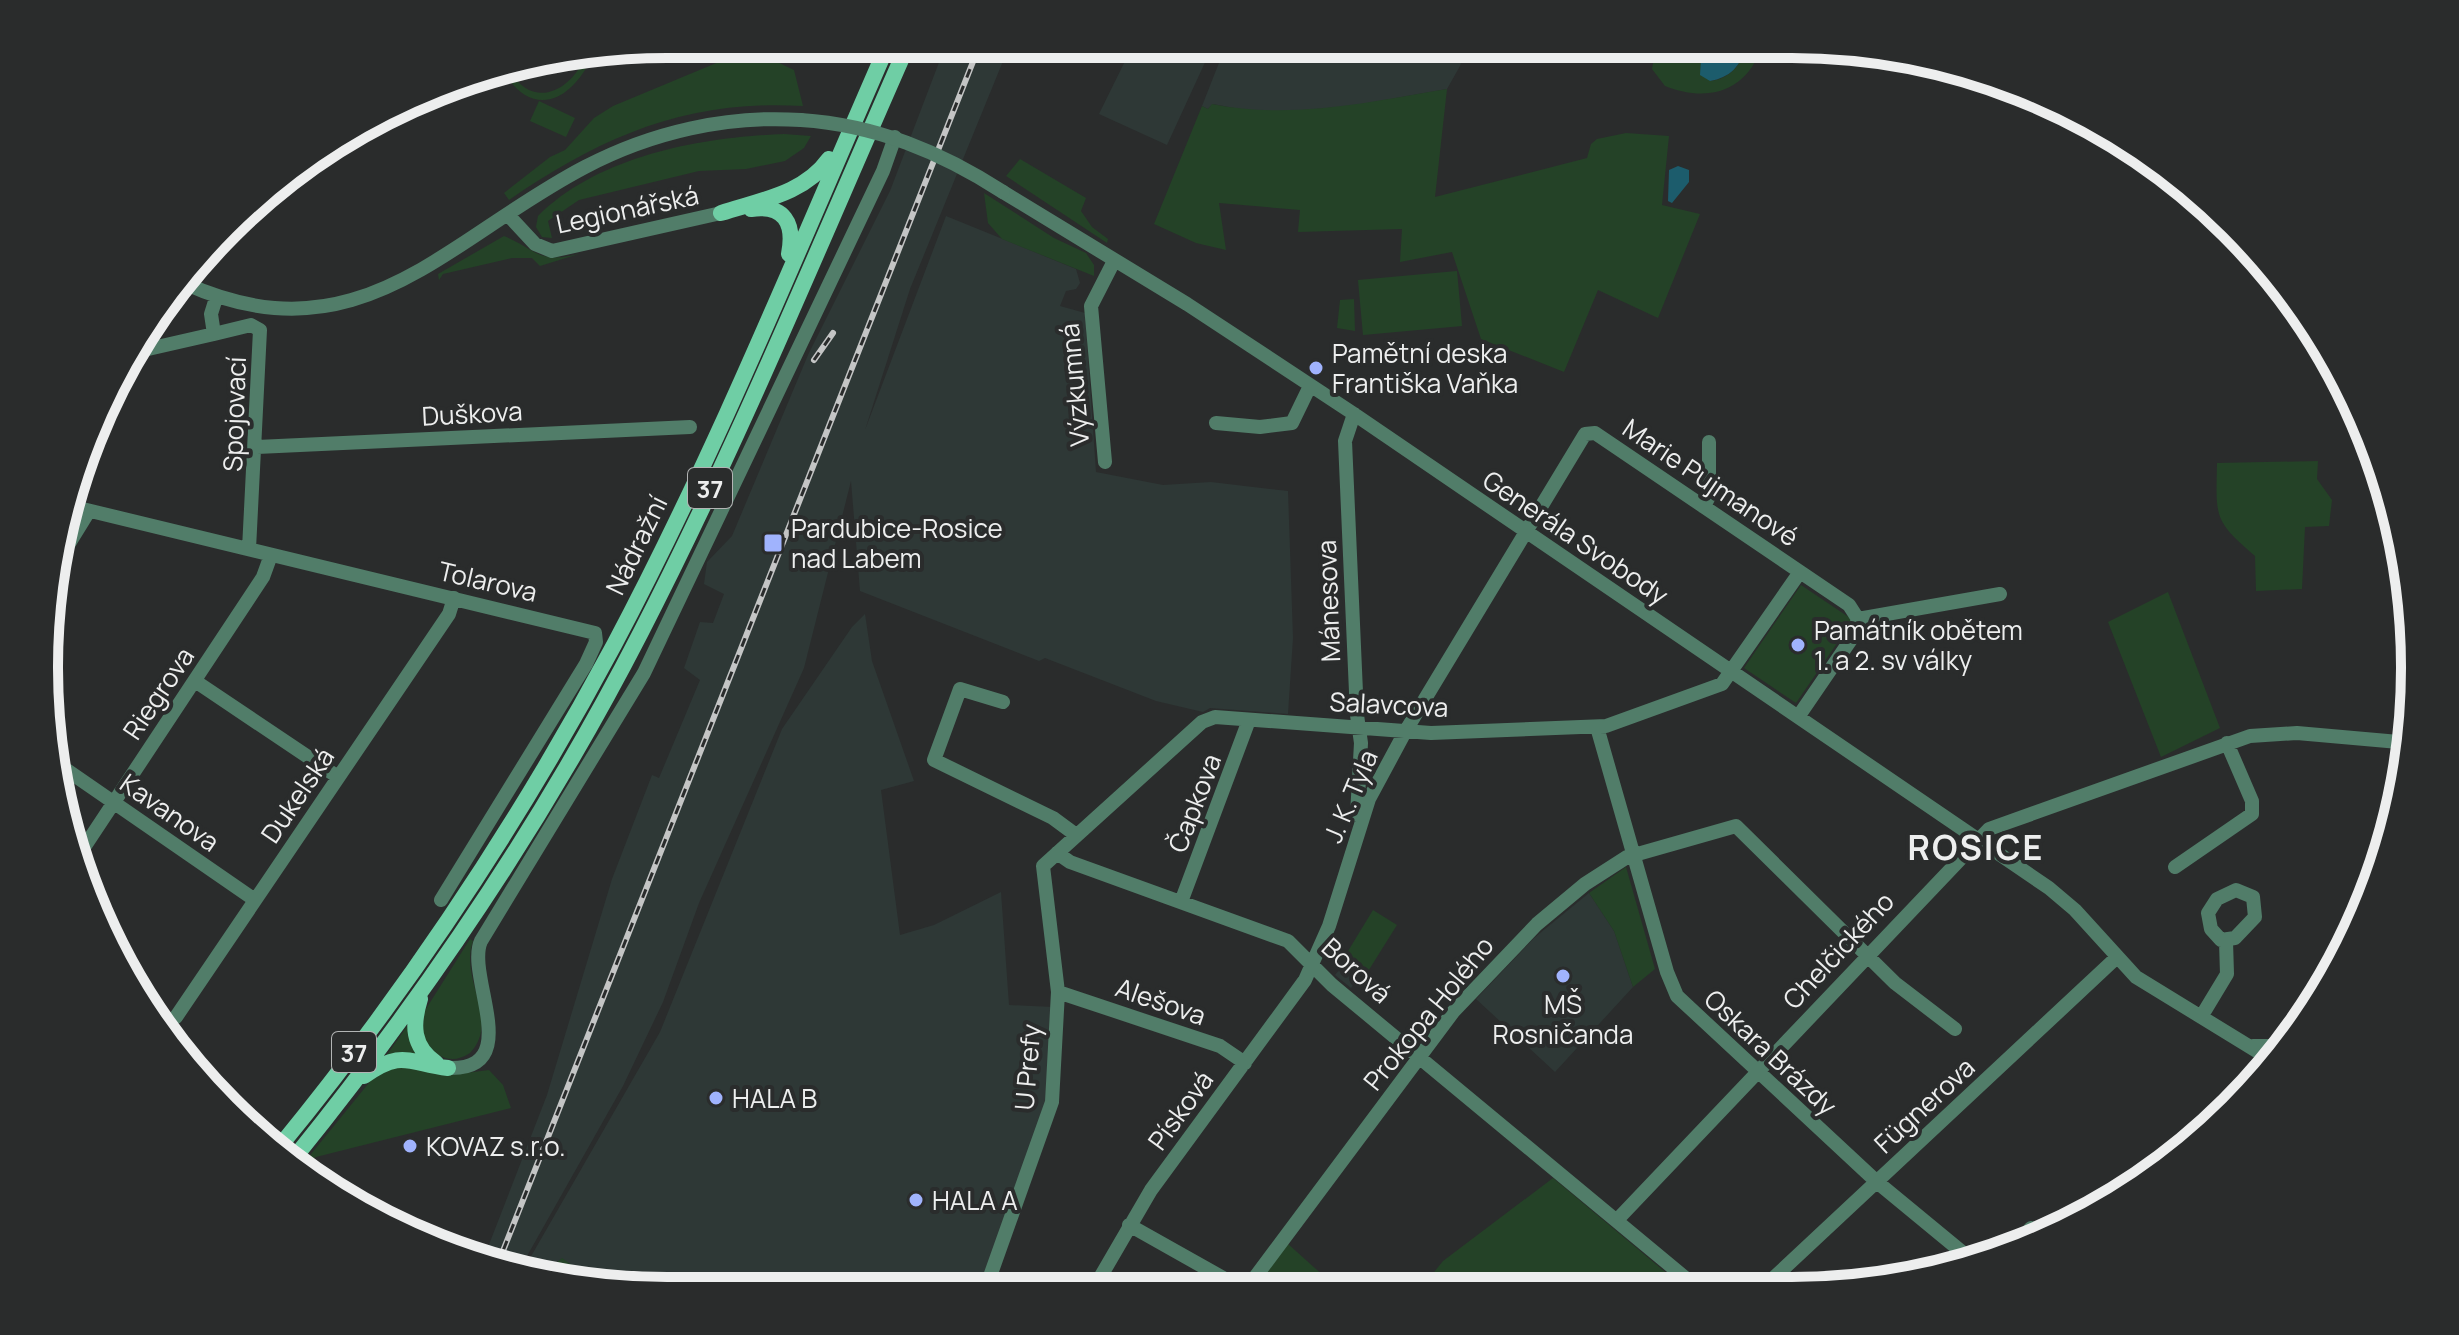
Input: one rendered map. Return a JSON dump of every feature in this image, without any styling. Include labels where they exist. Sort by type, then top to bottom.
[{"type":"main road","name":"Nádražní","points":[[284,1141],[368,1033],[422,955],[536,781],[616,642],[783,282],[882,58]]},
{"type":"main road","name":"Nádražní","points":[[423,988],[554,787],[641,634],[735,435],[902,58]]},
{"type":"main road","points":[[721,213],[808,183],[849,132]]},
{"type":"main road","points":[[721,213],[764,208],[779,211],[787,218],[792,235],[783,282]]},
{"type":"main road","points":[[423,988],[415,1019],[416,1040],[427,1056],[448,1068]]},
{"type":"main road","name":"37","points":[[298,1153],[423,988]]},
{"type":"main road","points":[[351,1085],[395,1059],[409,1058],[448,1068]]},
{"type":"street","name":"Legionářská","points":[[192,287],[216,298],[264,309],[303,309],[384,289],[420,272],[583,168],[635,145],[727,122],[801,120],[852,126],[895,137]]},
{"type":"street","name":"Generála Svobody","points":[[895,137],[945,158],[1003,192],[1187,304],[1354,414],[2060,896],[2136,977],[2262,1055]]},
{"type":"street","points":[[448,1068],[460,1068],[476,1060],[490,1037],[490,1020],[475,962],[481,941],[644,673],[895,137]]},
{"type":"street","name":"Legionářská","points":[[509,216],[535,244],[552,251],[721,213]]},
{"type":"street","name":"Výzkumná","points":[[1105,462],[1091,306],[1114,261]]},
{"type":"street","points":[[149,349],[214,334],[211,314],[216,298]]},
{"type":"street","name":"Spojovací","points":[[214,334],[251,325],[260,330],[257,447],[249,549]]},
{"type":"street","points":[[1216,423],[1260,427],[1289,424],[1294,420],[1310,386]]},
{"type":"street","name":"Mánesova","points":[[1354,414],[1346,428],[1345,441],[1360,728],[1355,834]]},
{"type":"street","name":"Duškova","points":[[257,447],[690,427]]},
{"type":"street","name":"Marie Pujmanové","points":[[1525,531],[1583,436],[1590,432],[1849,605],[1858,619]]},
{"type":"street","points":[[1704,507],[1709,496],[1709,442]]},
{"type":"street","name":"Tolarova","points":[[79,509],[588,629],[597,639],[547,730],[441,900]]},
{"type":"street","points":[[73,537],[89,511]]},
{"type":"street","name":"J. K. Tyla","points":[[1312,964],[1329,926],[1355,834],[1369,799],[1405,732],[1525,531]]},
{"type":"street","name":"Riegrova","points":[[85,846],[263,577],[271,555]]},
{"type":"street","points":[[1731,672],[1800,572]]},
{"type":"street","points":[[1798,717],[1852,638],[1858,619],[2000,594]]},
{"type":"street","name":"Dukelská","points":[[176,1017],[449,614],[454,598]]},
{"type":"street","name":"Salavcova","points":[[1057,853],[1202,722],[1215,717],[1405,732],[1597,727],[1714,689],[1731,672]]},
{"type":"street","points":[[195,681],[338,777]]},
{"type":"street","points":[[1003,702],[960,689],[934,760],[1053,818],[1076,835]]},
{"type":"street","name":"Čapkova","points":[[1181,902],[1249,720]]},
{"type":"street","name":"Oskara Brázdy","points":[[1597,727],[1667,972],[1677,996],[1877,1182],[1962,1252]]},
{"type":"street","name":"Chelčického","points":[[1617,1220],[1866,954],[1989,829],[2250,736],[2282,733],[2397,742]]},
{"type":"street","points":[[2175,867],[2252,814],[2252,801],[2227,743]]},
{"type":"street","name":"Kavanova","points":[[67,770],[255,900]]},
{"type":"street","name":"Prokopa Holého","points":[[1255,1277],[1472,989],[1537,924],[1593,878],[1633,855],[1736,826],[1895,983],[1955,1029]]},
{"type":"street","name":"Borová","points":[[1057,853],[1070,862],[1288,941],[1332,985],[1684,1277]]},
{"type":"street","name":"U Prefy","points":[[990,1277],[1050,1112],[1058,992],[1042,869],[1057,853]]},
{"type":"street","points":[[2201,1017],[2227,974],[2226,941]]},
{"type":"street","name":"Fügnerova","points":[[1775,1277],[2116,958]]},
{"type":"street","name":"Písková","points":[[1100,1277],[1129,1225],[1302,985],[1312,964]]},
{"type":"street","name":"Alešova","points":[[1058,992],[1220,1046],[1245,1063]]},
{"type":"street","points":[[2236,1039],[2268,1048]]},
{"type":"street","points":[[1129,1225],[1221,1277]]},
{"type":"shaded area","points":[[941,58],[1004,58],[910,289],[865,430],[946,216],[1076,269],[1080,283],[1076,289],[1066,291],[1060,306],[1085,313],[1096,472],[1163,485],[1211,482],[1288,491],[1293,638],[1288,714],[1210,708],[1203,712],[1156,701],[1045,658],[1039,661],[860,591],[851,481],[804,668],[699,903],[663,1002],[623,1086],[525,1259],[487,1249],[547,1095],[612,879],[652,775],[659,778],[700,680],[684,668],[700,622],[713,623],[724,594],[704,584],[707,562],[732,536],[808,355],[890,191]]},
{"type":"shaded area","points":[[1127,58],[1207,58],[1167,145],[1099,114]]},
{"type":"shaded area","points":[[1221,58],[1462,58],[1447,89],[1351,106],[1282,112],[1249,111],[1213,104],[1208,109],[1202,106]]},
{"type":"shaded area","points":[[865,614],[872,661],[914,781],[881,790],[900,935],[934,925],[1001,892],[1009,1005],[1053,1007],[1047,1107],[983,1277],[628,1276],[529,1260],[660,1032],[782,729],[852,627]]},
{"type":"shaded area","name":"MŠ Rosničanda","points":[[1589,893],[1614,931],[1633,987],[1555,1072],[1476,999],[1534,938]]},
{"type":"shaded area","points":[[1347,961],[1362,974],[1351,988],[1335,975]]},
{"type":"green space","points":[[728,58],[769,58],[794,70],[803,106],[761,105],[722,109],[648,126],[578,157],[509,200],[504,193],[550,157],[565,150],[594,118],[613,106]]},
{"type":"green space","points":[[1654,58],[1701,58],[1710,81],[1734,70],[1741,58],[1757,58],[1747,74],[1736,83],[1710,93],[1681,91],[1665,86],[1652,69]]},
{"type":"green space","points":[[589,63],[574,84],[551,99],[539,100],[527,96],[509,79],[515,78],[529,90],[550,92],[570,80],[581,64]]},
{"type":"green space","points":[[1447,89],[1435,197],[1587,158],[1591,144],[1597,139],[1626,133],[1669,136],[1662,205],[1700,214],[1658,318],[1598,290],[1564,372],[1481,339],[1452,252],[1400,262],[1402,229],[1298,232],[1300,210],[1219,203],[1226,250],[1196,243],[1154,224],[1202,106],[1208,109],[1212,104],[1301,110]]},
{"type":"green space","points":[[539,101],[575,118],[566,137],[530,121]]},
{"type":"green space","points":[[784,134],[811,136],[804,148],[785,161],[746,169],[699,171],[579,200],[548,221],[552,238],[542,237],[536,227],[538,216],[563,195],[621,164],[687,145]]},
{"type":"green space","points":[[1020,159],[1086,198],[1081,211],[1092,227],[1108,239],[1107,243],[1006,176]]},
{"type":"green space","points":[[984,193],[1054,238],[1086,253],[1094,265],[1094,276],[1002,239],[988,223]]},
{"type":"green space","points":[[504,236],[546,256],[579,254],[540,266],[532,258],[512,258],[443,274],[439,280],[438,274]]},
{"type":"green space","points":[[1457,271],[1462,326],[1363,335],[1358,280]]},
{"type":"green space","points":[[1354,299],[1355,331],[1337,328],[1340,300]]},
{"type":"green space","points":[[2318,461],[2317,479],[2332,500],[2329,526],[2305,527],[2302,589],[2256,591],[2255,556],[2231,534],[2220,516],[2217,463]]},
{"type":"green space","points":[[1801,585],[1853,620],[1796,703],[1744,668]]},
{"type":"green space","points":[[2168,592],[2220,728],[2161,757],[2108,622]]},
{"type":"green space","points":[[1626,867],[1655,969],[1633,987],[1614,931],[1589,893]]},
{"type":"green space","points":[[1373,910],[1397,925],[1367,973],[1345,956]]},
{"type":"green space","points":[[470,939],[473,941],[471,970],[482,1027],[470,1053],[456,1059],[444,1058],[422,1042],[424,1012]]},
{"type":"green space","points":[[408,1025],[419,1055],[386,1056]]},
{"type":"green space","points":[[396,1063],[450,1075],[489,1070],[503,1085],[511,1108],[307,1159],[372,1079]]},
{"type":"green space","points":[[1553,1178],[1671,1277],[1430,1277],[1443,1261]]},
{"type":"green space","points":[[1287,1243],[1325,1277],[1262,1277]]},
{"type":"green space","points":[[562,1258],[572,1265],[571,1269],[555,1264]]},
{"type":"water","points":[[1741,58],[1734,70],[1710,81],[1700,75],[1701,59]]},
{"type":"water","points":[[1678,166],[1689,170],[1689,182],[1672,203],[1668,201],[1669,170]]},
{"type":"railway","points":[[502,1254],[974,58]]},
{"type":"railway","points":[[814,360],[833,333]]},
{"type":"place","name":"Pamětní deska Františka Vaňka","points":[[1316,368]]},
{"type":"place","name":"Pardubice-Rosice nad Labem","points":[[773,543]]},
{"type":"place","name":"Památník obětem 1. a 2. sv války","points":[[1798,645]]},
{"type":"place","name":"MŠ Rosničanda","points":[[1563,976]]},
{"type":"place","name":"HALA B","points":[[716,1098]]},
{"type":"place","name":"KOVAZ s.r.o.","points":[[410,1146]]},
{"type":"place","name":"HALA A","points":[[916,1200]]},
{"type":"district","name":"ROSICE","points":[[1976,847]]}]
